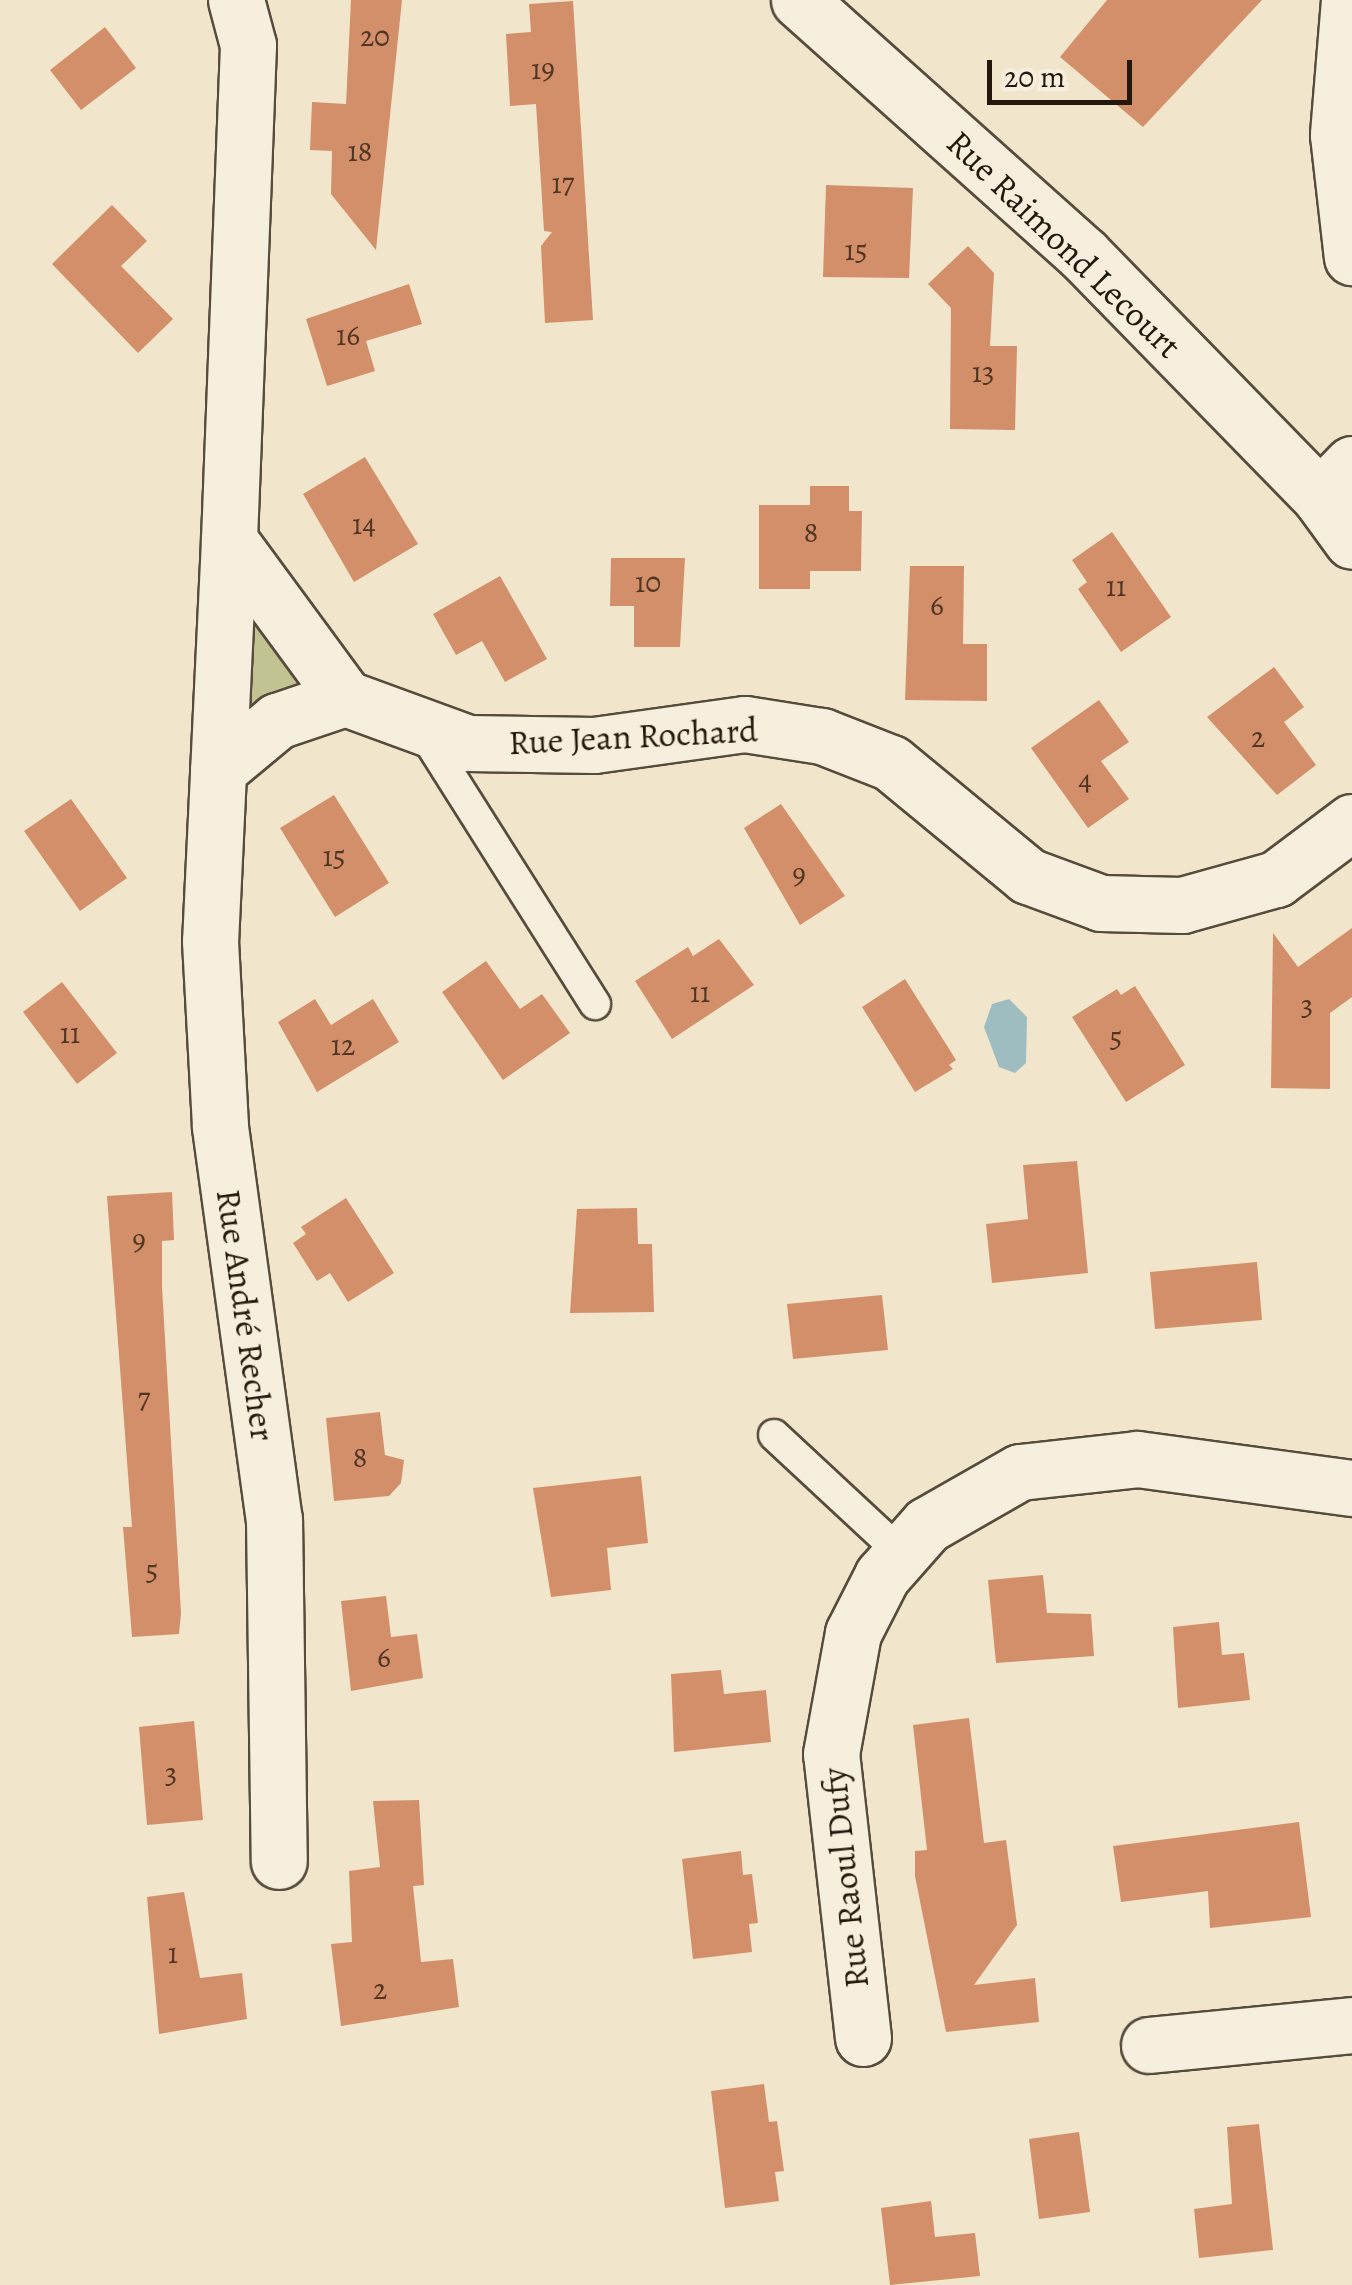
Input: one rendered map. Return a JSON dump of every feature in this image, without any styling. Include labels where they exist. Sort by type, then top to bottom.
[{"type":"street","points":[[218,770],[277,722],[345,698],[229,540],[248,46],[236,0]]},
{"type":"street","name":"Rue Raimond Lecourt","points":[[799,0],[1336,480],[1352,541]]},
{"type":"street","points":[[1348,0],[1338,135],[1350,238]]},
{"type":"street","name":"Rue André Recher","points":[[229,540],[210,941],[220,1127],[274,1519],[279,1861]]},
{"type":"street","name":"Rue Jean Rochard","points":[[345,698],[468,743],[594,745],[746,724],[822,736],[891,763],[1028,876],[1101,903],[1182,905],[1276,880],[1352,822]]},
{"type":"street","name":"Rue Raoul Dufy","points":[[863,2038],[831,1754],[854,1633],[882,1576],[901,1553],[926,1525],[1020,1472],[1137,1459],[1352,1488]]},
{"type":"street","points":[[1149,2045],[1352,2025]]},
{"type":"lane","points":[[420,727],[595,1004]]},
{"type":"lane","points":[[774,1436],[901,1553]]},
{"type":"green space","points":[[252,608],[312,679],[248,721],[239,622]]},
{"type":"water","points":[[1009,999],[1027,1017],[1026,1063],[1015,1073],[999,1067],[984,1027],[992,1004]]},
{"type":"building","points":[[351,0],[402,0],[376,250],[331,194],[332,151],[310,150],[312,102],[346,104]]},
{"type":"building","points":[[1107,0],[1262,0],[1143,127],[1060,57]]},
{"type":"building","points":[[573,1],[593,320],[545,323],[541,246],[552,232],[544,231],[536,104],[510,106],[506,34],[531,32],[529,4]]},
{"type":"building","points":[[105,27],[136,68],[81,110],[50,70]]},
{"type":"building","points":[[826,185],[913,188],[909,278],[823,277]]},
{"type":"building","points":[[112,205],[147,241],[121,266],[173,319],[138,353],[52,264]]},
{"type":"building","points":[[968,246],[994,273],[990,346],[1017,346],[1015,430],[950,429],[951,308],[928,284]]},
{"type":"building","points":[[409,284],[422,324],[366,341],[375,371],[327,386],[306,319]]},
{"type":"building","points":[[365,457],[418,544],[354,582],[303,494]]},
{"type":"building","points":[[810,486],[849,486],[849,511],[862,511],[861,571],[810,571],[810,589],[759,589],[759,505],[810,505]]},
{"type":"building","points":[[1112,532],[1171,617],[1121,652],[1078,589],[1087,582],[1072,560]]},
{"type":"building","points":[[611,558],[685,558],[680,647],[634,647],[634,606],[610,606]]},
{"type":"building","points":[[910,566],[964,566],[963,644],[987,644],[987,701],[905,700]]},
{"type":"building","points":[[500,576],[547,659],[505,682],[482,641],[456,655],[433,614]]},
{"type":"building","points":[[1274,667],[1304,707],[1284,722],[1316,765],[1277,795],[1207,717]]},
{"type":"building","points":[[1099,700],[1129,742],[1101,761],[1129,799],[1088,828],[1031,748]]},
{"type":"building","points":[[334,795],[389,883],[335,917],[280,828]]},
{"type":"building","points":[[71,799],[127,878],[80,911],[24,831]]},
{"type":"building","points":[[781,804],[845,896],[800,925],[744,828]]},
{"type":"building","points":[[1352,928],[1352,997],[1330,1013],[1330,1089],[1271,1088],[1273,933],[1298,967]]},
{"type":"building","points":[[719,939],[754,985],[672,1039],[635,981],[688,947],[693,956]]},
{"type":"building","points":[[486,961],[520,1009],[542,994],[570,1033],[503,1080],[442,992]]},
{"type":"building","points":[[905,979],[956,1060],[949,1065],[953,1069],[915,1092],[862,1007]]},
{"type":"building","points":[[62,982],[117,1053],[77,1084],[23,1012]]},
{"type":"building","points":[[1135,986],[1185,1065],[1126,1102],[1072,1017],[1117,989],[1121,995]]},
{"type":"building","points":[[315,999],[331,1025],[373,999],[399,1042],[317,1092],[278,1022]]},
{"type":"building","points":[[1077,1161],[1088,1273],[992,1283],[986,1224],[1028,1219],[1023,1165]]},
{"type":"building","points":[[172,1192],[174,1240],[162,1241],[162,1287],[181,1613],[179,1634],[132,1637],[123,1527],[132,1527],[107,1196]]},
{"type":"building","points":[[346,1198],[394,1273],[348,1302],[330,1273],[317,1281],[293,1243],[306,1234],[301,1227]]},
{"type":"building","points":[[637,1208],[638,1244],[652,1244],[654,1312],[570,1313],[577,1209]]},
{"type":"building","points":[[1257,1262],[1262,1320],[1155,1329],[1150,1272]]},
{"type":"building","points":[[882,1295],[888,1350],[793,1359],[787,1304]]},
{"type":"building","points":[[380,1412],[385,1455],[404,1460],[401,1483],[389,1496],[334,1501],[326,1418]]},
{"type":"building","points":[[641,1476],[648,1543],[607,1548],[611,1590],[551,1597],[533,1488]]},
{"type":"building","points":[[1043,1575],[1047,1613],[1091,1614],[1094,1656],[996,1663],[988,1580]]},
{"type":"building","points":[[386,1596],[391,1637],[417,1634],[423,1678],[351,1691],[341,1601]]},
{"type":"building","points":[[1219,1622],[1222,1655],[1244,1653],[1250,1700],[1178,1708],[1173,1627]]},
{"type":"building","points":[[721,1670],[724,1694],[766,1690],[771,1742],[674,1752],[671,1674]]},
{"type":"building","points":[[969,1718],[984,1843],[1006,1840],[1017,1925],[974,1985],[1035,1978],[1039,2022],[946,2032],[915,1876],[915,1851],[927,1850],[913,1725]]},
{"type":"building","points":[[194,1721],[203,1820],[147,1825],[139,1727]]},
{"type":"building","points":[[419,1800],[424,1885],[413,1886],[421,1962],[453,1959],[459,2007],[341,2026],[331,1944],[352,1942],[349,1871],[380,1867],[373,1801]]},
{"type":"building","points":[[1299,1822],[1311,1917],[1210,1928],[1208,1891],[1121,1902],[1113,1846]]},
{"type":"building","points":[[741,1851],[743,1875],[752,1874],[758,1923],[749,1924],[752,1952],[693,1959],[682,1859]]},
{"type":"building","points":[[184,1892],[200,1978],[242,1973],[247,2019],[159,2034],[147,1897]]},
{"type":"building","points":[[764,2084],[769,2122],[777,2121],[784,2171],[775,2172],[779,2201],[725,2208],[711,2091]]},
{"type":"building","points":[[1259,2124],[1273,2250],[1199,2258],[1194,2209],[1232,2204],[1227,2127]]},
{"type":"building","points":[[1079,2132],[1090,2212],[1039,2219],[1029,2139]]},
{"type":"building","points":[[931,2201],[935,2237],[975,2233],[980,2276],[890,2285],[881,2208]]}]
